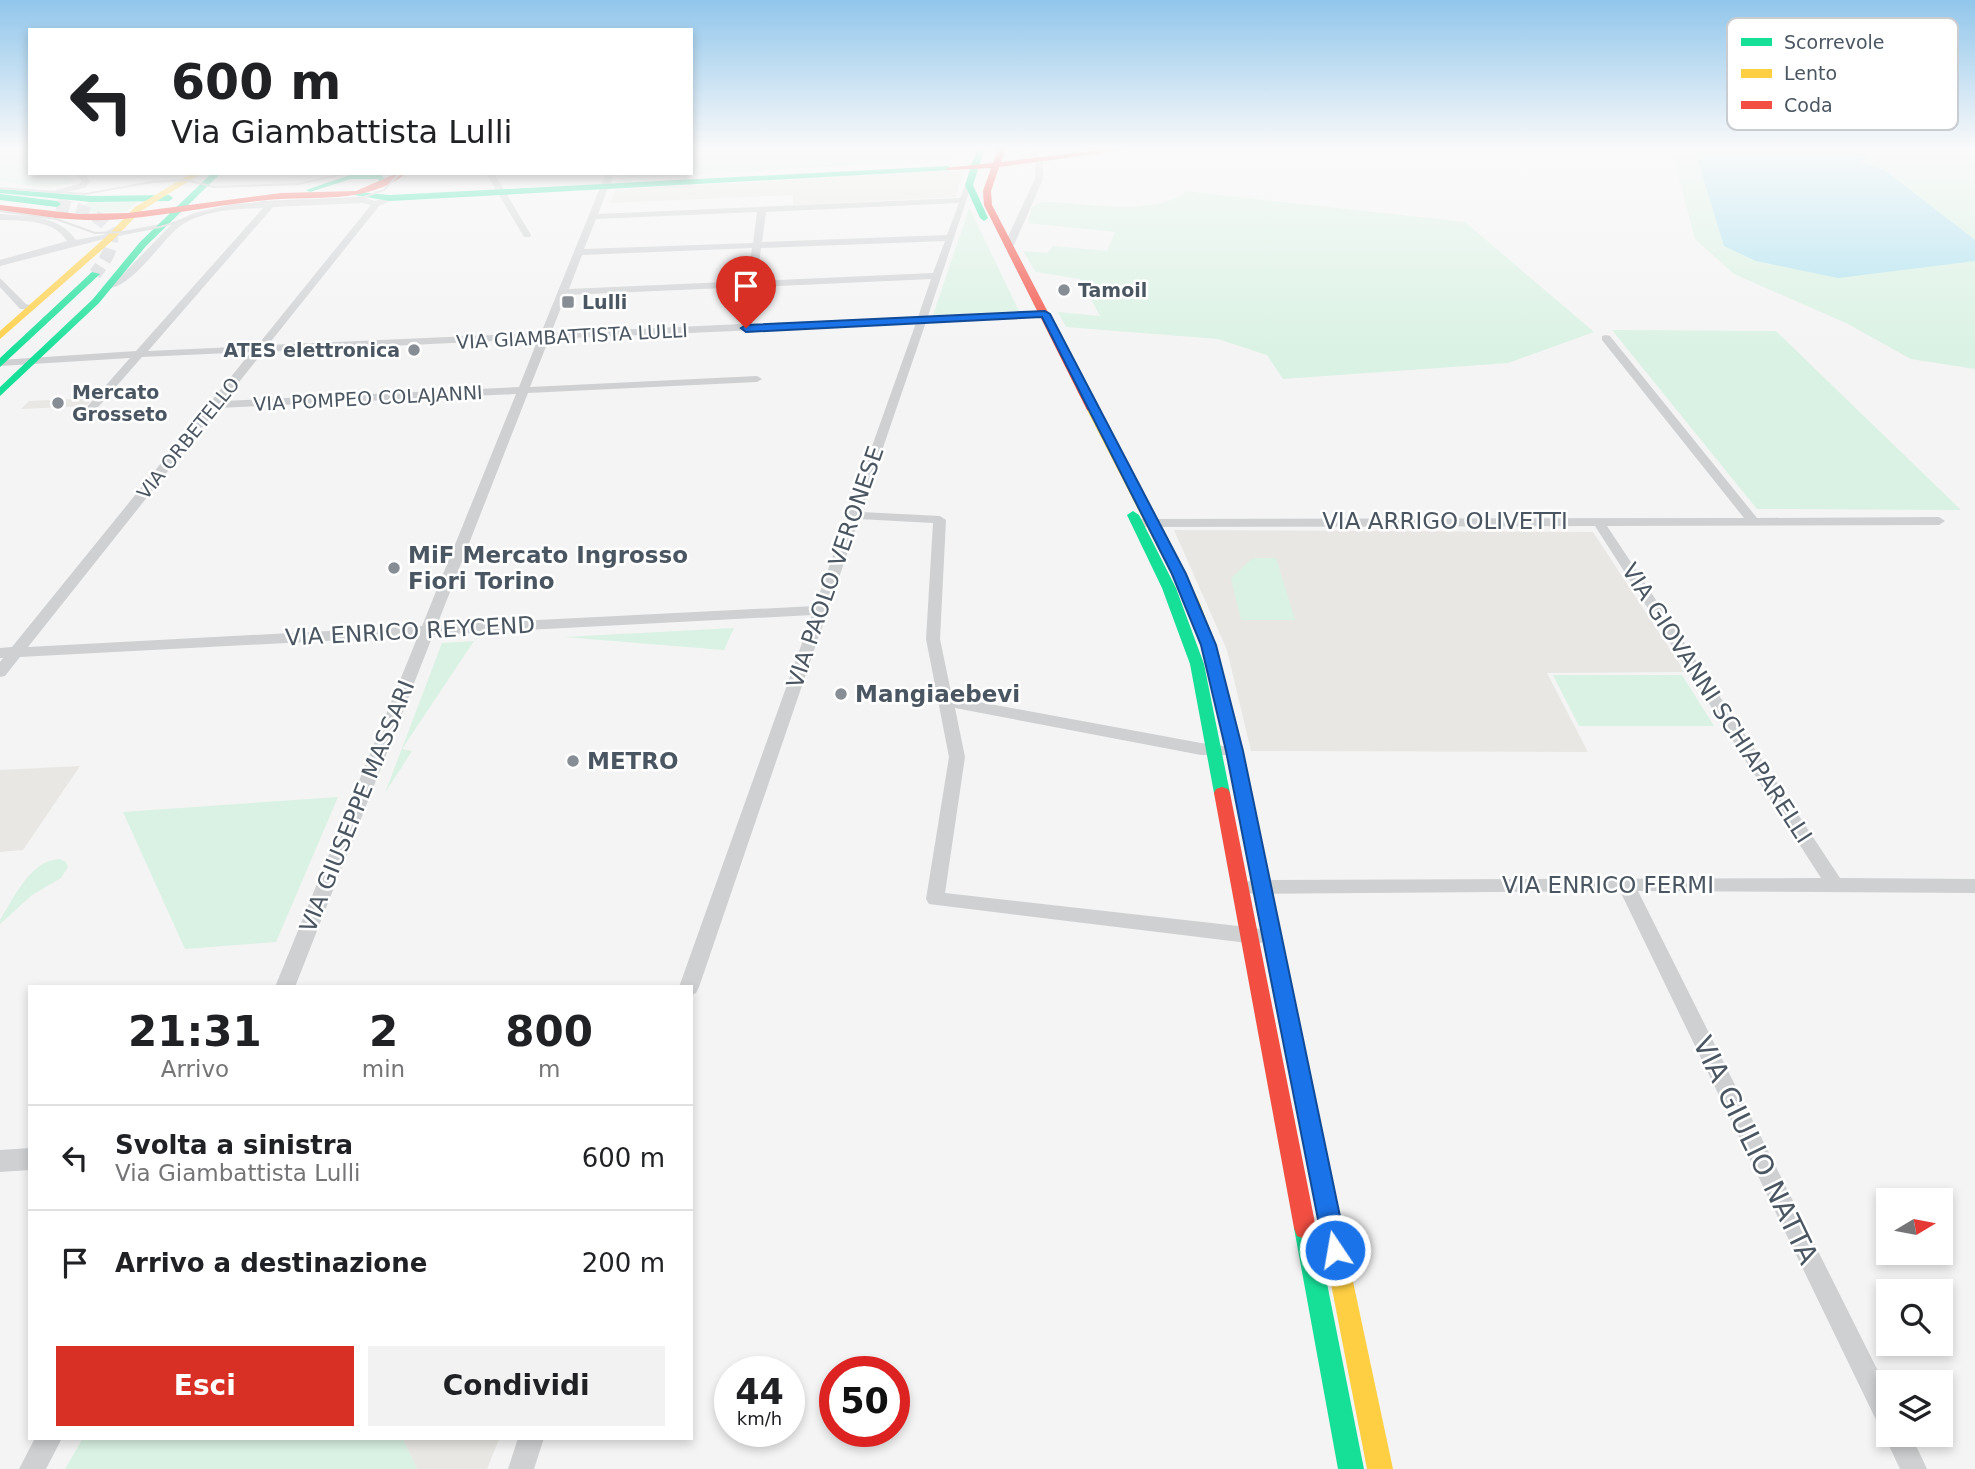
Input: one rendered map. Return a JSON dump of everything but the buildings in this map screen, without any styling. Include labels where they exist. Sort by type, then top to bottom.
[{"type":"main road","points":[[40,217],[84,217]]},
{"type":"main road","points":[[0,336],[114,234],[130,217]]},
{"type":"main road","points":[[0,393],[110,286],[129,259],[160,227],[177,217]]},
{"type":"main road","points":[[980,217],[1039,315],[1205,634],[1234,751],[1380,1469]]},
{"type":"main road","points":[[994,217],[1039,315]]},
{"type":"main road","points":[[0,350],[88,275],[0,363]]},
{"type":"main road","points":[[1145,522],[1197,664],[1350,1469]]},
{"type":"street","points":[[55,217],[71,238],[69,245]]},
{"type":"street","points":[[110,286],[127,275],[179,217]]},
{"type":"street","points":[[89,411],[260,217]]},
{"type":"street","name":"VIA ORBETELLO","points":[[0,672],[258,350],[350,217]]},
{"type":"street","points":[[516,217],[527,235]]},
{"type":"street","points":[[593,217],[602,217]]},
{"type":"street","name":"VIA GIUSEPPE MASSARI","points":[[286,985],[593,217]]},
{"type":"street","points":[[746,328],[761,217]]},
{"type":"street","name":"VIA PAOLO VERONESE","points":[[690,985],[957,217]]},
{"type":"street","points":[[1009,245],[1023,217]]},
{"type":"street","points":[[0,263],[114,234],[160,227]]},
{"type":"street","points":[[578,252],[949,238]]},
{"type":"street","points":[[69,245],[88,245],[96,250]]},
{"type":"street","points":[[562,292],[936,276]]},
{"type":"street","points":[[0,281],[23,307],[31,308]]},
{"type":"street","name":"VIA GIAMBATTISTA LULLI","points":[[0,363],[141,354],[1039,315]]},
{"type":"street","points":[[1606,338],[1754,521]]},
{"type":"street","points":[[523,391],[757,379]]},
{"type":"street","name":"VIA POMPEO COLAJANNI","points":[[214,405],[523,391]]},
{"type":"street","points":[[853,515],[940,520],[933,639],[957,757],[957,774],[935,899],[1272,937]]},
{"type":"street","name":"VIA GIOVANNI SCHIAPARELLI","points":[[1598,521],[1835,885]]},
{"type":"street","name":"VIA ARRIGO OLIVETTI","points":[[1145,522],[1938,521]]},
{"type":"street","name":"VIA ENRICO REYCEND","points":[[0,653],[820,610]]},
{"type":"street","points":[[947,701],[1215,750],[1234,751]]},
{"type":"street","name":"VIA ENRICO FERMI","points":[[1241,887],[1625,884],[1975,886]]},
{"type":"street","name":"VIA GIULIO NATTA","points":[[1625,884],[1876,1393]]},
{"type":"street","points":[[0,1161],[28,1159]]},
{"type":"street","points":[[32,1469],[49,1440]]},
{"type":"street","points":[[521,1469],[530,1440]]},
{"type":"street","points":[[1903,1447],[1914,1469]]},
{"type":"shaded area","name":"Mercato Grosseto","points":[[94,398],[86,406],[21,409],[29,401]]},
{"type":"shaded area","points":[[1174,530],[1593,532],[1685,672],[1547,673],[1588,752],[1251,751],[1227,650]]},
{"type":"shaded area","points":[[80,766],[23,850],[0,852],[0,770]]},
{"type":"shaded area","points":[[403,1440],[499,1440],[487,1469],[417,1469]]},
{"type":"green space","points":[[966,217],[974,217],[1019,311],[933,315]]},
{"type":"green space","points":[[1030,217],[1416,217],[1465,222],[1594,332],[1508,363],[1283,379],[1267,355],[1218,339],[1066,327],[1058,312],[1100,316],[1080,279],[1036,272],[1023,251],[1048,253],[1053,246],[1107,251],[1115,232],[1028,223]]},
{"type":"green space","points":[[1689,217],[1975,217],[1975,369],[1911,359],[1846,323],[1734,274],[1695,239]]},
{"type":"green space","points":[[1612,330],[1776,331],[1961,510],[1757,509]]},
{"type":"green space","points":[[1253,558],[1276,558],[1295,620],[1241,620],[1231,578]]},
{"type":"green space","points":[[734,628],[724,650],[564,637]]},
{"type":"green space","points":[[474,641],[402,749],[412,751],[385,793],[442,643]]},
{"type":"green space","points":[[1553,675],[1682,675],[1714,726],[1579,726]]},
{"type":"green space","points":[[338,797],[276,942],[185,949],[123,812]]},
{"type":"green space","points":[[60,859],[66,862],[68,867],[61,878],[32,895],[0,924],[17,891],[32,873],[49,861]]},
{"type":"green space","points":[[82,1440],[403,1440],[417,1469],[65,1469]]},
{"type":"water","points":[[1715,217],[1945,217],[1975,240],[1975,261],[1838,278],[1756,261],[1724,246]]},
{"type":"tunnel","points":[[95,217],[107,226],[111,234],[111,245],[106,258],[95,274]]},
{"type":"tram line","points":[[39,217],[56,219],[95,233],[160,227],[194,217]]},
{"type":"traffic: fast","points":[[0,393],[96,301],[143,244],[172,217]]},
{"type":"traffic: fast","points":[[0,364],[95,274]]},
{"type":"traffic: fast","points":[[1133,515],[1169,588],[1197,664],[1222,793]]},
{"type":"traffic: fast","points":[[1281,983],[1337,1258]]},
{"type":"traffic: fast","points":[[1305,1228],[1351,1469]]},
{"type":"traffic: slow","points":[[0,336],[131,217]]},
{"type":"traffic: slow","points":[[1093,410],[1192,601],[1209,645],[1234,751],[1281,983]]},
{"type":"traffic: slow","points":[[1337,1258],[1380,1469]]},
{"type":"traffic: jam","points":[[75,217],[116,217]]},
{"type":"traffic: jam","points":[[994,217],[1093,410]]},
{"type":"traffic: jam","points":[[1222,793],[1305,1228]]},
{"type":"place","name":"Tamoil","points":[[1064,290]]},
{"type":"place","name":"Lulli","points":[[568,302]]},
{"type":"place","name":"ATES elettronica","points":[[414,350]]},
{"type":"place","name":"Mercato Grosseto","points":[[58,403]]},
{"type":"place","name":"MiF Mercato Ingrosso Fiori Torino","points":[[394,568]]},
{"type":"place","name":"Mangiaebevi","points":[[841,694]]},
{"type":"place","name":"METRO","points":[[573,761]]},
{"type":"route","points":[[746,328],[1045,314],[1179,574],[1209,645],[1234,751],[1335,1250]]}]
